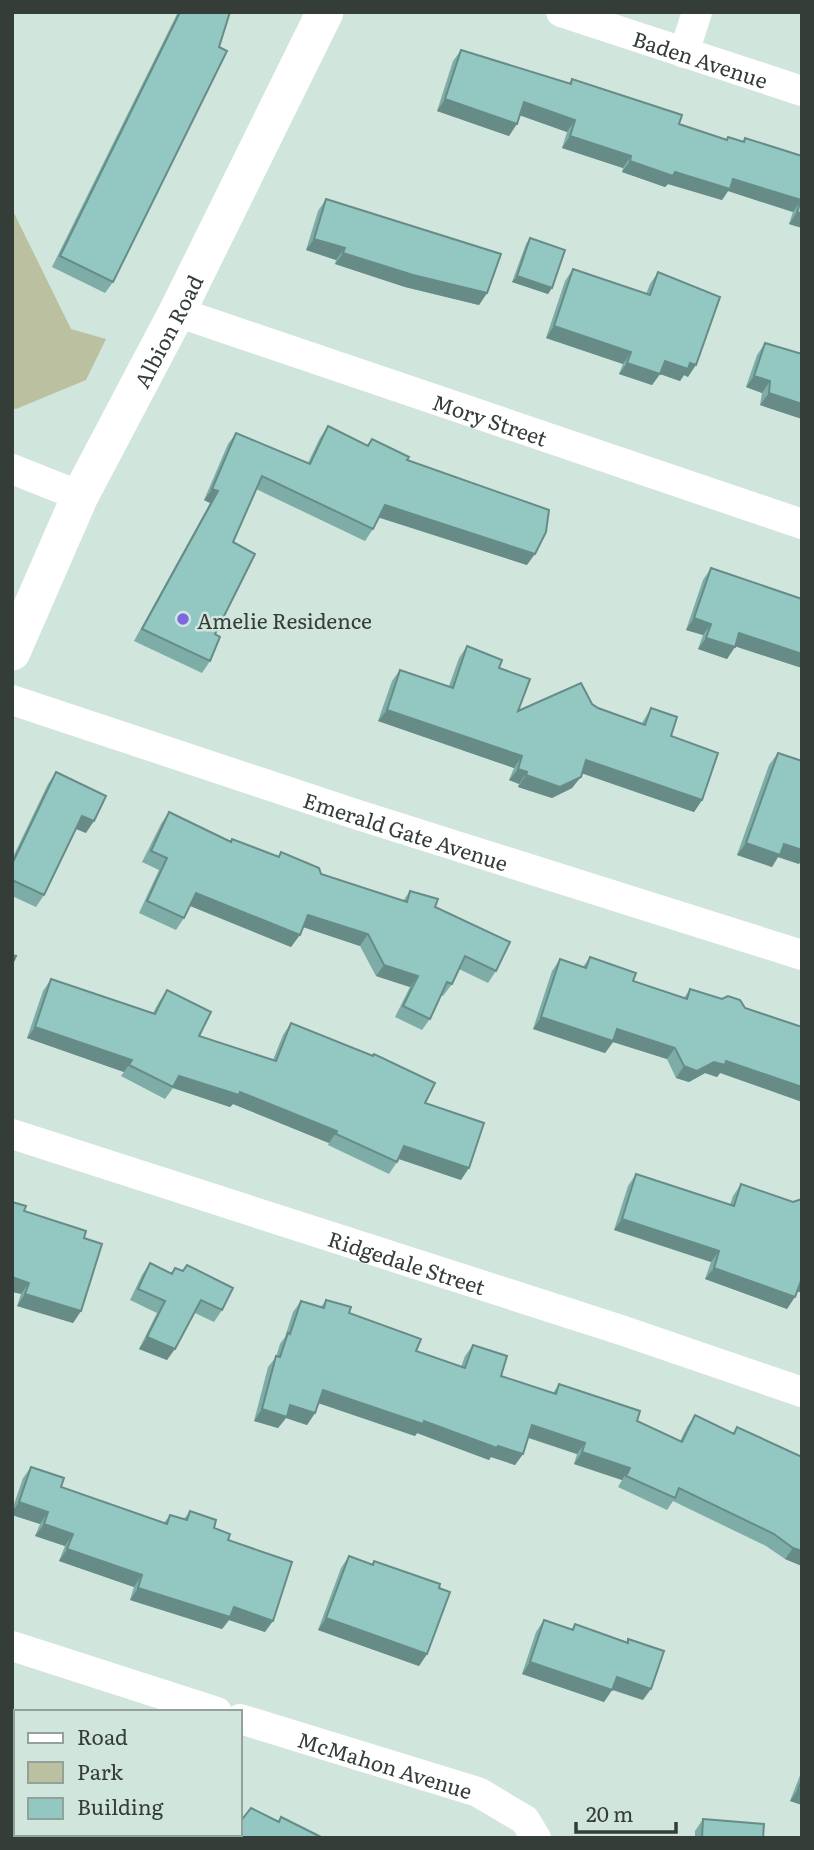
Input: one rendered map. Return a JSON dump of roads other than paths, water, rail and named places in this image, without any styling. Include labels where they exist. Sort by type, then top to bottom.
[{"type":"street","name":"Albion Road","points":[[12,652],[80,496],[177,312],[325,12]]},
{"type":"street","name":"Baden Avenue","points":[[561,12],[802,91]]},
{"type":"street","points":[[684,53],[697,12]]},
{"type":"street","name":"Mory Street","points":[[177,312],[802,524]]},
{"type":"street","points":[[12,469],[80,496]]},
{"type":"street","name":"Emerald Gate Avenue","points":[[12,700],[352,813],[802,955]]},
{"type":"street","name":"Ridgedale Street","points":[[12,1134],[621,1330],[802,1392]]},
{"type":"street","points":[[12,1646],[212,1710]]},
{"type":"street","name":"McMahon Avenue","points":[[242,1720],[478,1792],[530,1829]]},
{"type":"place","name":"Amelie Residence","points":[[183,619]]}]
